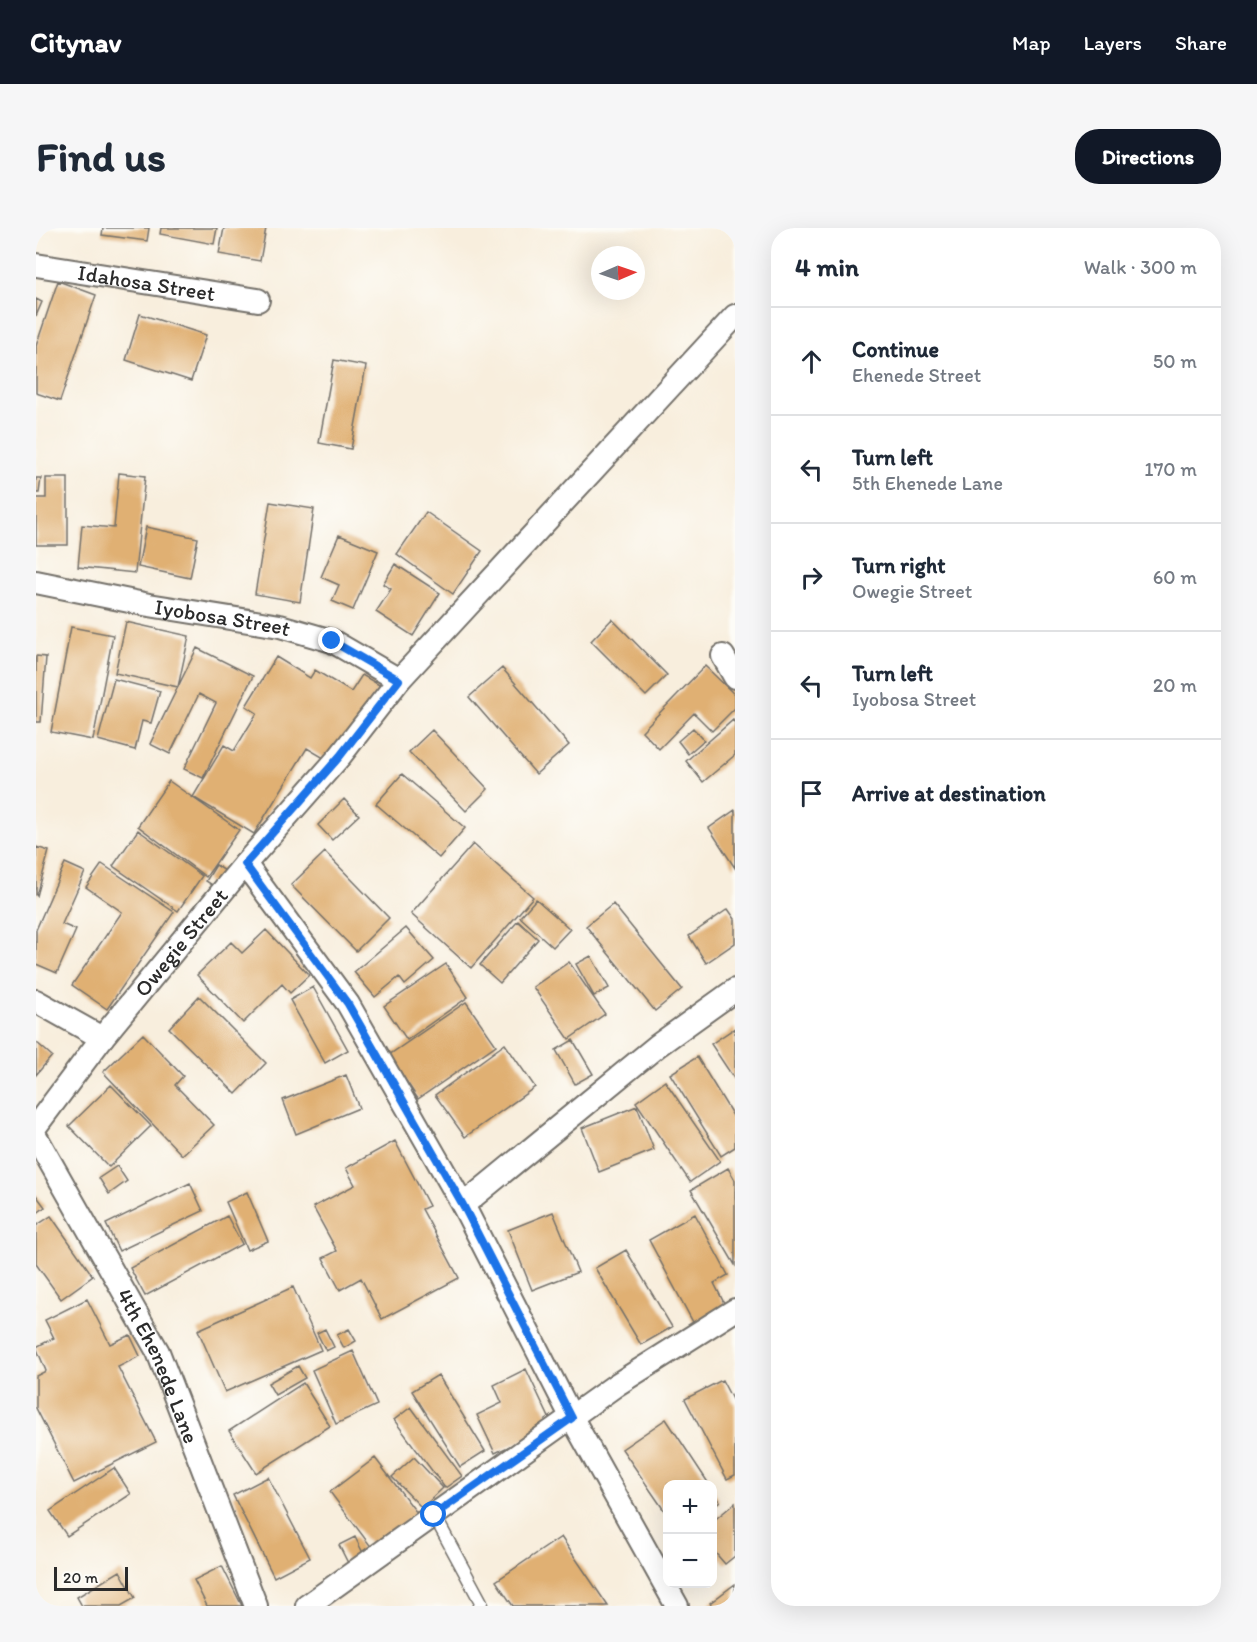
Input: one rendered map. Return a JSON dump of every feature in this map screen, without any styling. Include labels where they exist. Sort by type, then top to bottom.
[{"type":"street","name":"Idahosa Street","points":[[36,265],[258,300]]},
{"type":"street","name":"Owegie Street","points":[[36,1126],[102,1038],[245,864],[340,756],[399,680],[735,316]]},
{"type":"street","name":"Iyobosa Street","points":[[36,582],[149,605],[280,626],[332,641],[399,680]]},
{"type":"street","points":[[723,656],[735,677]]},
{"type":"street","points":[[245,864],[348,1004],[463,1205],[572,1418],[677,1606]]},
{"type":"street","points":[[463,1205],[657,1046],[735,990]]},
{"type":"street","points":[[36,1001],[102,1038]]},
{"type":"street","name":"4th Ehenede Lane","points":[[36,1137],[158,1352],[256,1606]]},
{"type":"street","points":[[308,1606],[616,1385],[735,1310]]},
{"type":"lane","points":[[434,1515],[481,1602],[480,1606]]},
{"type":"building","points":[[103,228],[149,228],[147,241],[102,235]]},
{"type":"building","points":[[161,228],[217,228],[214,244],[160,234]]},
{"type":"building","points":[[224,228],[266,228],[260,261],[219,254]]},
{"type":"building","points":[[58,281],[96,295],[60,401],[36,393],[36,346]]},
{"type":"building","points":[[36,299],[42,302],[36,316]]},
{"type":"building","points":[[140,314],[206,335],[191,381],[126,360]]},
{"type":"building","points":[[334,360],[366,366],[351,449],[319,443]]},
{"type":"building","points":[[119,473],[145,476],[135,573],[78,567],[82,525],[114,528]]},
{"type":"building","points":[[36,478],[41,478],[39,493],[36,493]]},
{"type":"building","points":[[46,478],[68,478],[68,545],[36,545],[36,498],[46,498]]},
{"type":"building","points":[[270,502],[314,509],[300,602],[255,594]]},
{"type":"building","points":[[426,512],[482,551],[453,594],[397,554]]},
{"type":"building","points":[[146,527],[198,538],[190,578],[138,567]]},
{"type":"building","points":[[339,535],[378,551],[353,610],[332,601],[339,585],[321,577]]},
{"type":"building","points":[[395,564],[440,593],[413,636],[376,612],[391,589],[383,584]]},
{"type":"building","points":[[612,619],[667,675],[646,696],[591,641]]},
{"type":"building","points":[[126,622],[189,636],[178,687],[115,673]]},
{"type":"building","points":[[71,627],[113,635],[93,740],[51,732]]},
{"type":"building","points":[[197,648],[253,676],[203,778],[184,769],[216,703],[199,694],[170,754],[150,744]]},
{"type":"building","points":[[36,656],[46,657],[41,722],[36,722]]},
{"type":"building","points":[[276,657],[310,678],[315,670],[351,692],[362,675],[381,686],[334,764],[307,748],[254,834],[193,797],[224,745],[234,751],[257,713],[246,706]]},
{"type":"building","points":[[705,666],[735,695],[735,708],[712,731],[694,713],[659,749],[642,731]]},
{"type":"building","points":[[502,668],[569,745],[536,774],[469,697]]},
{"type":"building","points":[[114,679],[160,691],[151,723],[142,721],[135,750],[98,740]]},
{"type":"building","points":[[733,720],[735,723],[735,755],[703,782],[686,761]]},
{"type":"building","points":[[693,728],[704,740],[688,754],[678,741]]},
{"type":"building","points":[[432,730],[488,789],[466,811],[409,752]]},
{"type":"building","points":[[402,774],[465,828],[439,858],[376,804]]},
{"type":"building","points":[[169,781],[239,830],[206,877],[138,826]]},
{"type":"building","points":[[344,799],[359,815],[332,840],[318,825]]},
{"type":"building","points":[[735,810],[735,868],[709,828]]},
{"type":"building","points":[[138,830],[202,876],[178,911],[113,866]]},
{"type":"building","points":[[473,844],[533,897],[471,968],[411,914]]},
{"type":"building","points":[[36,847],[49,851],[37,896],[36,895]]},
{"type":"building","points":[[325,852],[389,918],[356,951],[291,885]]},
{"type":"building","points":[[65,863],[85,872],[62,924],[76,930],[57,973],[36,964],[36,930]]},
{"type":"building","points":[[102,864],[174,912],[107,1009],[72,985],[122,912],[86,887]]},
{"type":"building","points":[[216,865],[233,876],[223,892],[206,881]]},
{"type":"building","points":[[536,899],[570,929],[553,947],[520,917]]},
{"type":"building","points":[[613,904],[682,989],[655,1011],[586,926]]},
{"type":"building","points":[[728,909],[735,919],[735,943],[706,963],[689,936]]},
{"type":"building","points":[[518,921],[538,939],[500,983],[480,965]]},
{"type":"building","points":[[406,928],[434,960],[405,985],[399,977],[375,997],[354,972]]},
{"type":"building","points":[[266,930],[309,975],[290,993],[282,984],[243,1023],[197,975],[231,942],[242,953]]},
{"type":"building","points":[[591,956],[609,988],[594,996],[576,964]]},
{"type":"building","points":[[569,962],[605,1014],[569,1039],[533,987]]},
{"type":"building","points":[[446,964],[468,997],[407,1040],[384,1006]]},
{"type":"building","points":[[313,987],[348,1050],[325,1063],[290,1000]]},
{"type":"building","points":[[199,996],[266,1063],[236,1094],[169,1028]]},
{"type":"building","points":[[466,1002],[496,1045],[418,1099],[389,1055]]},
{"type":"building","points":[[735,1028],[735,1080],[711,1044]]},
{"type":"building","points":[[143,1034],[183,1076],[175,1085],[214,1125],[182,1155],[103,1072]]},
{"type":"building","points":[[573,1040],[593,1074],[575,1084],[556,1050]]},
{"type":"building","points":[[36,1042],[52,1056],[36,1075]]},
{"type":"building","points":[[505,1044],[535,1087],[465,1137],[435,1095]]},
{"type":"building","points":[[697,1057],[735,1119],[735,1147],[721,1156],[670,1074]]},
{"type":"building","points":[[346,1075],[359,1108],[296,1134],[283,1100]]},
{"type":"building","points":[[665,1081],[720,1161],[690,1182],[636,1102]]},
{"type":"building","points":[[111,1085],[151,1126],[109,1167],[69,1126]]},
{"type":"building","points":[[637,1106],[654,1150],[599,1172],[582,1128]]},
{"type":"building","points":[[395,1141],[429,1206],[422,1209],[459,1278],[382,1319],[361,1278],[340,1290],[323,1258],[337,1251],[313,1207],[355,1185],[346,1168]]},
{"type":"building","points":[[117,1166],[127,1181],[109,1194],[99,1178]]},
{"type":"building","points":[[728,1168],[735,1180],[735,1265],[691,1190]]},
{"type":"building","points":[[190,1183],[203,1211],[119,1251],[106,1224]]},
{"type":"building","points":[[247,1192],[268,1241],[247,1250],[226,1202]]},
{"type":"building","points":[[36,1195],[45,1207],[36,1214]]},
{"type":"building","points":[[553,1212],[578,1272],[532,1290],[508,1230]]},
{"type":"building","points":[[695,1214],[728,1275],[714,1283],[726,1307],[694,1324],[649,1240]]},
{"type":"building","points":[[51,1216],[93,1276],[61,1299],[36,1264],[36,1226]]},
{"type":"building","points":[[227,1216],[242,1244],[145,1296],[130,1268]]},
{"type":"building","points":[[626,1250],[672,1327],[641,1345],[595,1268]]},
{"type":"building","points":[[293,1287],[321,1350],[225,1392],[198,1330]]},
{"type":"building","points":[[87,1299],[110,1344],[130,1335],[140,1356],[118,1367],[156,1442],[74,1483],[36,1408],[36,1376],[46,1371],[36,1347],[54,1338],[45,1320]]},
{"type":"building","points":[[325,1329],[334,1347],[326,1351],[317,1333]]},
{"type":"building","points":[[349,1329],[356,1341],[344,1348],[337,1335]]},
{"type":"building","points":[[353,1351],[377,1405],[336,1424],[312,1370]]},
{"type":"building","points":[[298,1366],[305,1378],[275,1395],[268,1383]]},
{"type":"building","points":[[526,1369],[553,1426],[495,1453],[477,1415],[502,1403],[494,1385]]},
{"type":"building","points":[[438,1375],[485,1451],[460,1467],[412,1391]]},
{"type":"building","points":[[722,1380],[735,1405],[735,1475],[727,1479],[685,1399]]},
{"type":"building","points":[[303,1383],[330,1426],[256,1473],[229,1431]]},
{"type":"building","points":[[411,1407],[462,1476],[445,1488],[394,1420]]},
{"type":"building","points":[[666,1419],[706,1480],[663,1480],[663,1509],[622,1449]]},
{"type":"building","points":[[414,1457],[443,1488],[422,1508],[392,1477]]},
{"type":"building","points":[[375,1458],[417,1513],[372,1548],[330,1492]]},
{"type":"building","points":[[114,1468],[131,1494],[67,1536],[50,1511]]},
{"type":"building","points":[[268,1477],[310,1558],[274,1577],[233,1495]]},
{"type":"building","points":[[735,1503],[735,1556],[725,1564],[717,1555],[717,1518]]},
{"type":"building","points":[[355,1537],[364,1555],[348,1563],[339,1545]]},
{"type":"building","points":[[561,1537],[608,1606],[513,1606],[496,1581]]},
{"type":"building","points":[[222,1566],[242,1606],[207,1606],[194,1580]]},
{"type":"building","points":[[120,1571],[135,1598],[121,1606],[82,1606],[77,1597]]},
{"type":"building","points":[[735,1584],[735,1606],[712,1606],[710,1603]]},
{"type":"route","points":[[332,641],[399,680],[340,756],[245,864],[348,1004],[463,1205],[572,1418],[434,1515]]}]
